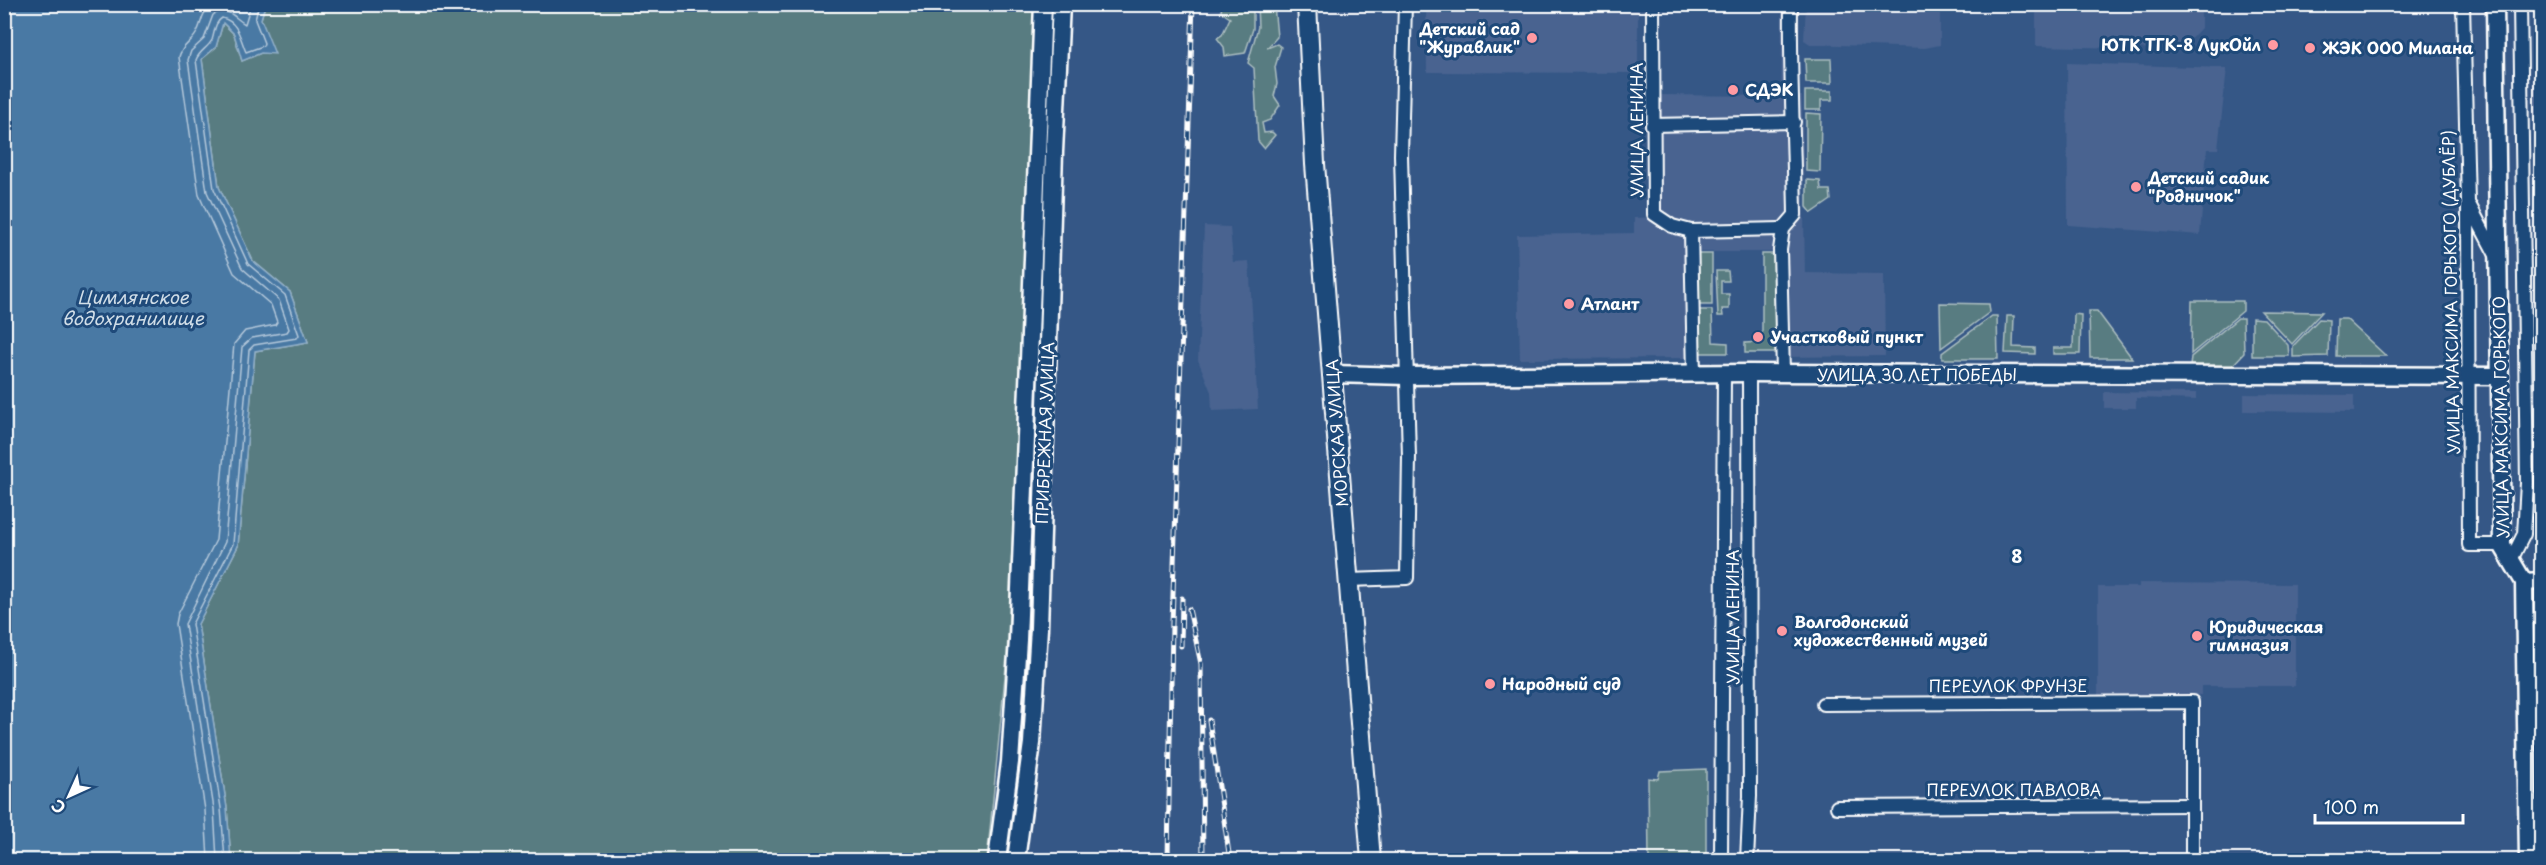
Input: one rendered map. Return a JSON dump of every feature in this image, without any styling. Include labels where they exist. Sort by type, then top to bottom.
[{"type":"main road","name":"МОРСКАЯ УЛИЦА","points":[[1307,4],[1315,164],[1371,861]]},
{"type":"street","name":"ПРИБРЕЖНАЯ УЛИЦА","points":[[997,861],[1010,762],[1018,640],[1043,4]]},
{"type":"street","name":"ПРИБРЕЖНАЯ УЛИЦА","points":[[1016,861],[1032,743],[1037,651],[1061,4]]},
{"type":"street","points":[[1348,580],[1407,578],[1408,457],[1401,155],[1405,4]]},
{"type":"street","name":"УЛИЦА ЛЕНИНА","points":[[1653,4],[1654,214],[1672,226],[1691,231]]},
{"type":"street","points":[[1783,374],[1780,250],[1784,229],[1795,215],[1791,4]]},
{"type":"street","name":"УЛИЦА МАКСИМА ГОРЬКОГО (ДУБЛЁР)","points":[[2463,4],[2468,203],[2469,545],[2502,545]]},
{"type":"street","name":"УЛИЦА МАКСИМА ГОРЬКОГО","points":[[2494,4],[2502,545],[2524,582]]},
{"type":"street","points":[[2511,560],[2524,534],[2527,493],[2520,4]]},
{"type":"street","points":[[1652,125],[1794,122]]},
{"type":"street","points":[[2468,203],[2499,260]]},
{"type":"street","points":[[1695,375],[1691,231],[1784,229]]},
{"type":"street","name":"УЛИЦА 30 ЛЕТ ПОБЕДЫ","points":[[1333,374],[1406,376],[1749,373],[2500,376]]},
{"type":"street","name":"УЛИЦА ЛЕНИНА","points":[[1747,861],[1750,796],[1749,373]]},
{"type":"street","name":"УЛИЦА ЛЕНИНА","points":[[1721,861],[1724,374]]},
{"type":"street","points":[[2528,861],[2535,807],[2533,704],[2524,582],[2541,581]]},
{"type":"street","name":"ПЕРЕУЛОК ФРУНЗЕ","points":[[1823,704],[2193,702],[2189,806]]},
{"type":"street","points":[[2189,806],[2192,861]]},
{"type":"street","name":"ПЕРЕУЛОК ПАВЛОВА","points":[[1837,808],[2189,806]]},
{"type":"shaded area","name":"Детский сад \"Журавлик\"","points":[[1426,5],[1638,5],[1638,73],[1427,72]]},
{"type":"shaded area","points":[[1782,5],[1789,5],[1789,96],[1802,96],[1805,273],[1884,274],[1885,356],[1780,357],[1779,252],[1689,252],[1690,358],[1520,359],[1517,235],[1634,233],[1634,218],[1661,217],[1659,95],[1781,96]]},
{"type":"shaded area","points":[[1806,5],[1940,5],[1940,45],[1925,48],[1810,44],[1804,40]]},
{"type":"shaded area","points":[[2036,5],[2201,5],[2201,28],[2185,45],[2173,49],[2036,46]]},
{"type":"shaded area","points":[[2533,30],[2541,30],[2541,138],[2534,138]]},
{"type":"shaded area","name":"Детский садик \"Родничок\"","points":[[2067,63],[2227,68],[2218,149],[2207,149],[2200,235],[2068,225]]},
{"type":"shaded area","points":[[1204,226],[1230,227],[1233,262],[1249,261],[1258,409],[1212,411],[1211,392],[1198,360]]},
{"type":"shaded area","points":[[2104,392],[2196,393],[2196,400],[2136,398],[2136,408],[2104,408]]},
{"type":"shaded area","points":[[2244,394],[2354,395],[2354,412],[2244,411]]},
{"type":"shaded area","name":"Юридическая гимназия","points":[[2139,583],[2295,584],[2295,686],[2201,686],[2201,695],[2098,695],[2098,587],[2139,587]]},
{"type":"green space","points":[[265,5],[1037,5],[1007,656],[987,860],[231,860],[227,808],[198,624],[238,546],[255,351],[308,342],[290,292],[253,261],[219,187],[202,59],[216,47],[223,23],[234,34],[242,61],[261,53],[261,19]]},
{"type":"green space","points":[[1222,5],[1253,5],[1253,29],[1245,53],[1225,56],[1224,47],[1217,38],[1222,35],[1230,18],[1221,12]]},
{"type":"green space","points":[[1257,5],[1274,5],[1277,37],[1267,48],[1277,44],[1281,47],[1275,67],[1277,84],[1274,96],[1280,105],[1270,120],[1262,123],[1264,133],[1272,132],[1275,135],[1264,148],[1258,141],[1254,68],[1248,63],[1258,27]]},
{"type":"green space","points":[[1805,59],[1831,59],[1832,83],[1806,83]]},
{"type":"green space","points":[[1805,91],[1832,91],[1832,100],[1821,100],[1821,110],[1805,110]]},
{"type":"green space","points":[[1806,113],[1821,114],[1820,172],[1806,171]]},
{"type":"green space","points":[[1807,180],[1820,181],[1821,190],[1830,190],[1831,200],[1812,213],[1807,207]]},
{"type":"green space","points":[[1695,254],[1712,254],[1712,305],[1695,305]]},
{"type":"green space","points":[[1762,254],[1775,254],[1776,353],[1745,353],[1745,343],[1762,342]]},
{"type":"green space","points":[[1716,271],[1728,271],[1729,281],[1721,281],[1721,294],[1729,294],[1729,309],[1722,309],[1723,316],[1718,316]]},
{"type":"green space","points":[[2192,301],[2243,301],[2243,311],[2191,354]]},
{"type":"green space","points":[[1940,303],[1989,304],[1990,312],[1941,348]]},
{"type":"green space","points":[[1695,310],[1712,310],[1713,342],[1728,343],[1728,353],[1696,353]]},
{"type":"green space","points":[[2089,311],[2097,311],[2132,358],[2090,358]]},
{"type":"green space","points":[[2261,311],[2322,312],[2292,344]]},
{"type":"green space","points":[[2074,314],[2081,315],[2080,354],[2053,354],[2053,348],[2073,348]]},
{"type":"green space","points":[[1992,316],[1997,316],[1998,359],[1942,359],[1942,353]]},
{"type":"green space","points":[[2007,316],[2014,316],[2013,347],[2035,348],[2035,354],[2005,353]]},
{"type":"green space","points":[[2238,318],[2243,318],[2244,353],[2231,367],[2190,367],[2191,357]]},
{"type":"green space","points":[[2252,318],[2264,319],[2288,345],[2289,356],[2252,356]]},
{"type":"green space","points":[[2319,319],[2329,320],[2328,356],[2293,357],[2293,346]]},
{"type":"green space","points":[[2337,319],[2346,319],[2386,356],[2336,356]]},
{"type":"green space","points":[[1706,769],[1706,860],[1649,860],[1648,778],[1658,779],[1660,771]]},
{"type":"water","name":"Цимлянское водохранилище","points":[[5,4],[265,5],[261,19],[275,54],[261,53],[242,61],[234,34],[223,23],[216,47],[202,59],[219,187],[253,261],[290,292],[308,342],[255,351],[238,546],[198,624],[227,808],[231,860],[5,860]]},
{"type":"railway","points":[[1168,860],[1172,623],[1193,4]]},
{"type":"railway","points":[[1181,646],[1182,598]]},
{"type":"railway","points":[[1189,609],[1201,664],[1203,860]]},
{"type":"railway","points":[[1209,720],[1230,860]]},
{"type":"place","name":"Детский сад \"Журавлик\"","points":[[1532,38]]},
{"type":"place","name":"ЮТК ТГК-8 ЛукОйл","points":[[2273,45]]},
{"type":"place","name":"ЖЭК ООО Милана","points":[[2310,48]]},
{"type":"place","name":"СДЭК","points":[[1733,90]]},
{"type":"place","name":"Детский садик \"Родничок\"","points":[[2136,187]]},
{"type":"place","name":"Атлант","points":[[1569,304]]},
{"type":"place","name":"Участковый пункт","points":[[1758,337]]},
{"type":"place","name":"Волгодонский художественный музей","points":[[1782,631]]},
{"type":"place","name":"Юридическая гимназия","points":[[2197,636]]},
{"type":"place","name":"Народный суд","points":[[1490,684]]},
{"type":"district","name":"8","points":[[2017,557]]}]
